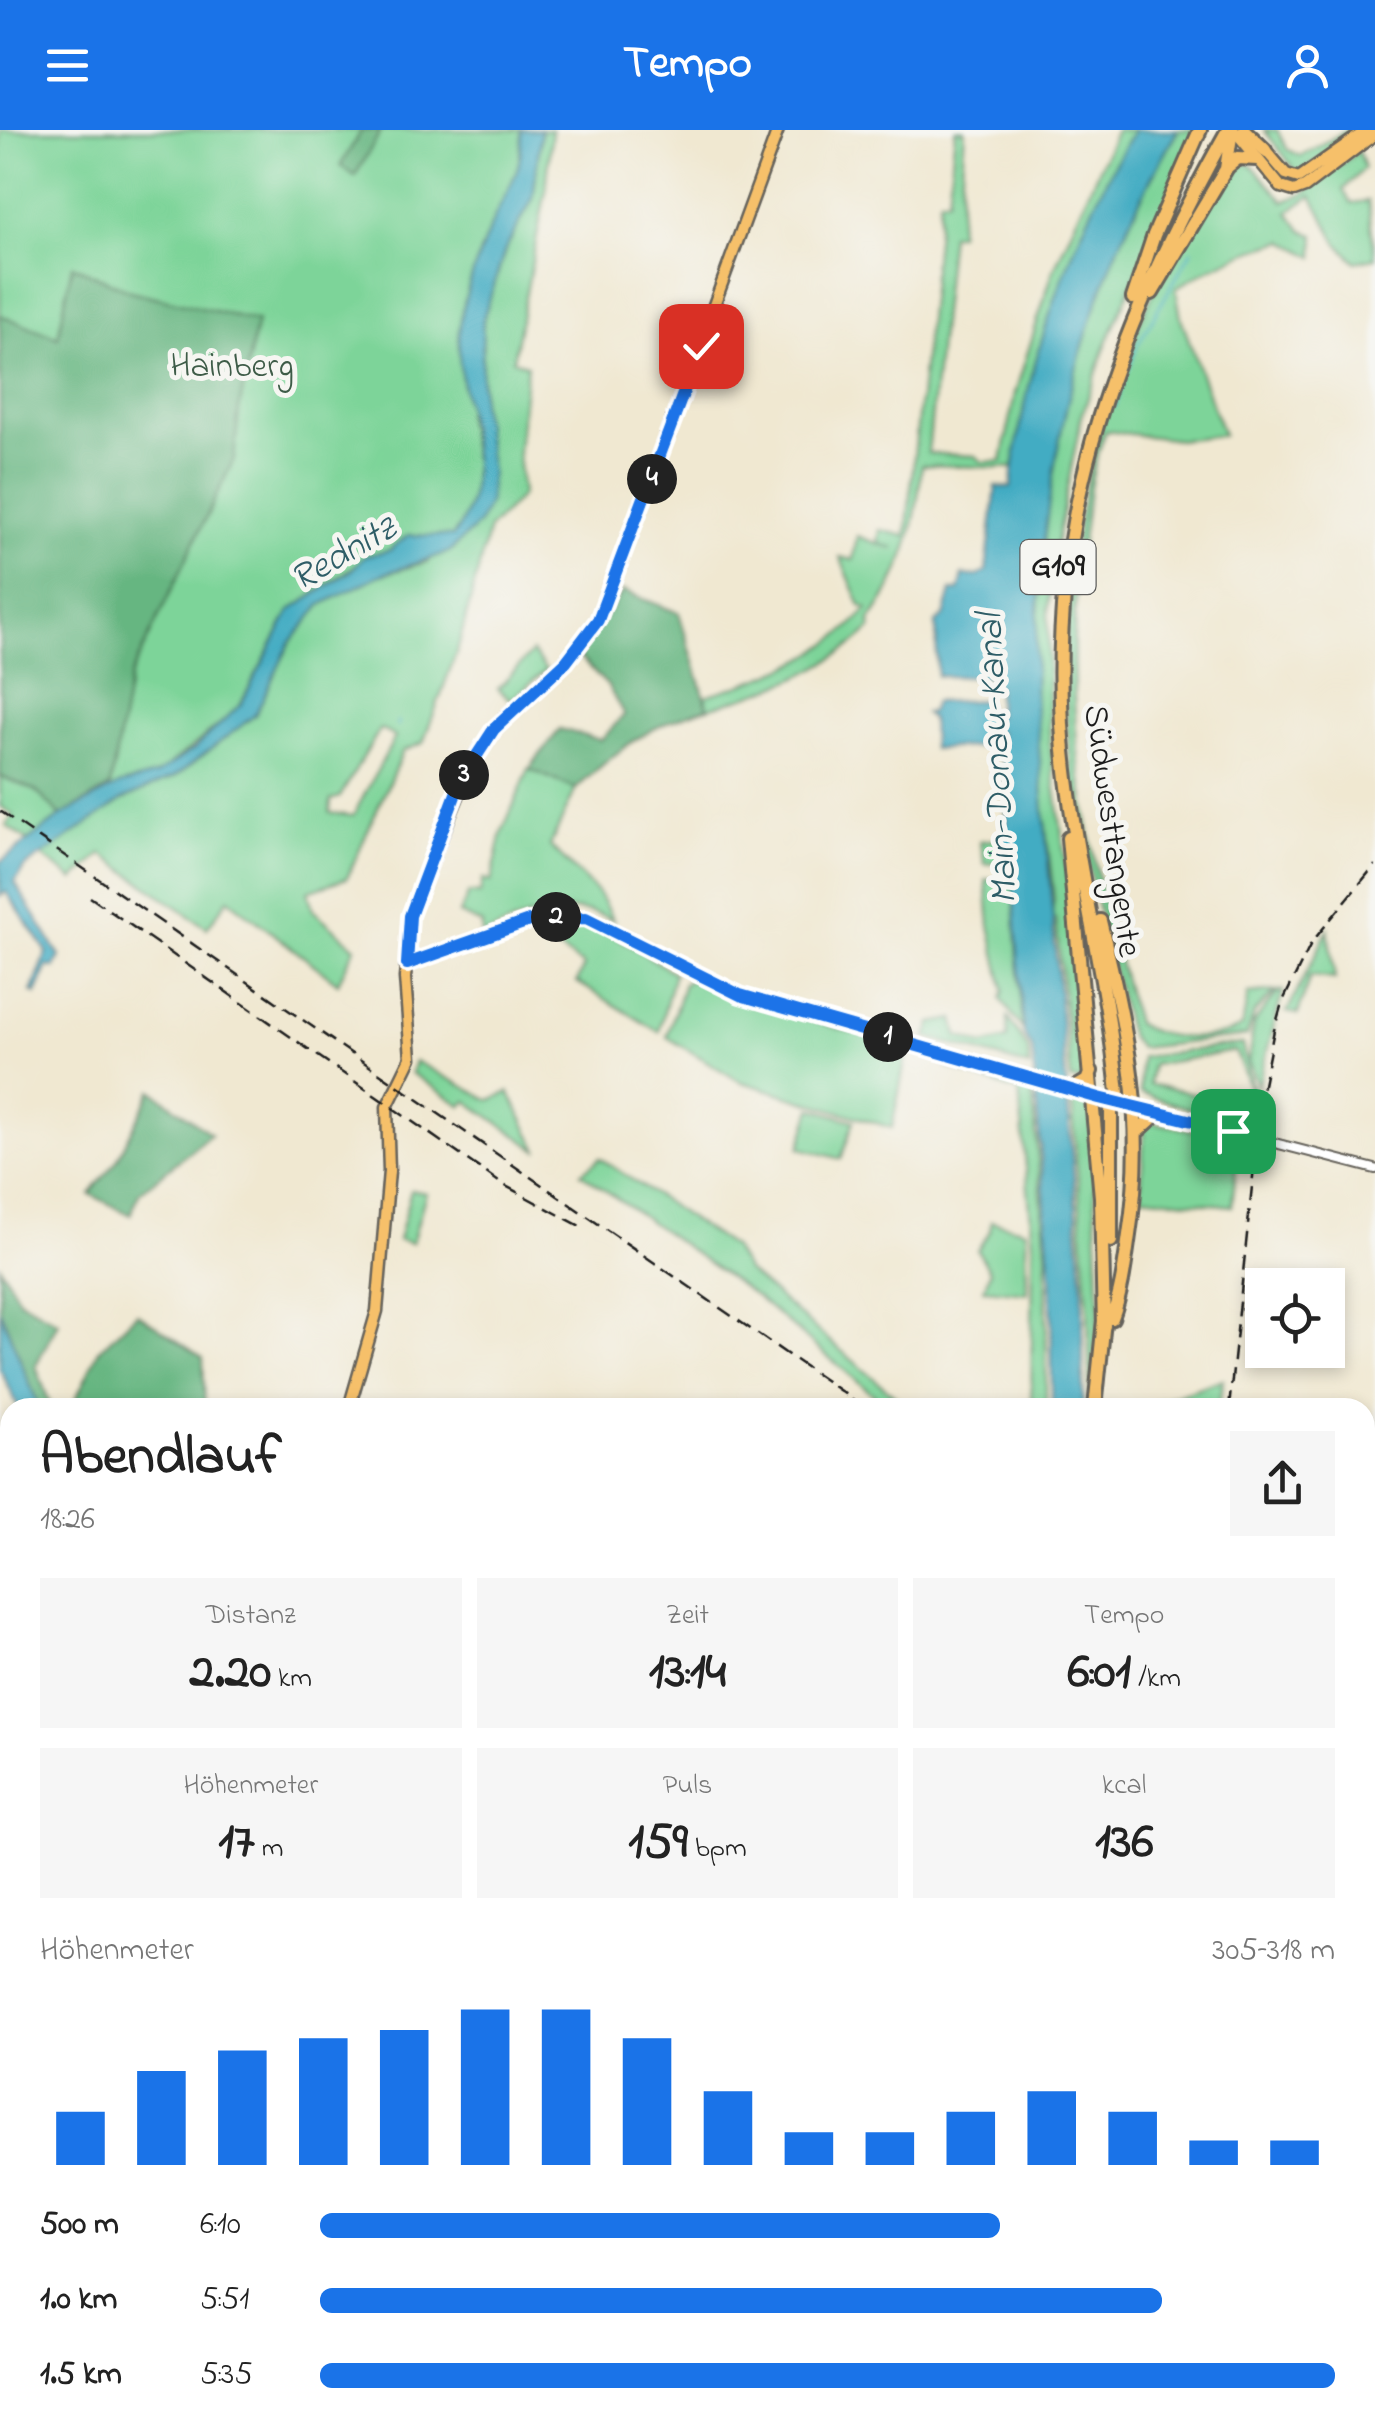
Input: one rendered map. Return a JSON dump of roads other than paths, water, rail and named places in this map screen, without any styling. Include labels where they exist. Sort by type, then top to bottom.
[{"type":"highway","points":[[1133,298],[1142,265],[1200,131]]},
{"type":"highway","points":[[1117,357],[1226,169],[1237,131],[1261,154]]},
{"type":"highway","name":"Südwesttangente","points":[[1093,1092],[1097,990],[1068,838],[1053,704],[1060,550],[1084,432],[1133,298],[1237,131]]},
{"type":"highway","name":"Südwesttangente","points":[[1093,1092],[1107,1004],[1062,737],[1062,594],[1079,484],[1117,357],[1152,275],[1237,131]]},
{"type":"highway","points":[[1226,169],[1238,158],[1261,154]]},
{"type":"highway","points":[[1068,838],[1093,1092],[1108,1322]]},
{"type":"highway","points":[[1081,867],[1121,1004],[1125,1109],[1121,1194],[1099,1398]]},
{"type":"highway","points":[[1108,1322],[1131,1222],[1138,1132],[1125,1109]]},
{"type":"highway","points":[[1138,1132],[1159,1112]]},
{"type":"main road","points":[[352,1398],[377,1311],[390,1171],[387,1107],[410,1058],[410,916],[471,761],[501,720],[580,647],[604,607],[778,130]]},
{"type":"main road","points":[[1261,154],[1282,188],[1296,191],[1372,133]]},
{"type":"street","points":[[407,964],[529,921],[586,918],[740,995],[1093,1092],[1125,1109],[1159,1112],[1375,1169]]},
{"type":"street","points":[[0,1533],[0,1541]]},
{"type":"water","points":[[521,130],[541,130],[533,198],[505,250],[483,319],[481,402],[491,472],[489,502],[478,525],[449,552],[378,576],[321,605],[290,643],[255,715],[176,776],[122,800],[24,868],[15,883],[60,956],[55,968],[48,966],[36,994],[32,992],[47,952],[6,892],[0,896],[0,862],[61,816],[119,785],[155,775],[194,749],[241,704],[290,611],[353,569],[364,556],[390,550],[408,535],[453,536],[467,511],[473,485],[461,375],[461,319],[480,253],[518,166]]},
{"type":"water","points":[[1134,130],[1178,130],[1141,198],[1086,335],[1067,404],[1043,548],[1035,699],[1083,1288],[1083,1398],[1052,1398],[1051,1277],[1032,1048],[1024,1035],[1012,872],[1005,843],[999,839],[1007,824],[999,731],[990,732],[990,746],[932,749],[931,720],[925,713],[930,712],[934,702],[985,700],[990,716],[997,717],[997,686],[989,677],[937,676],[936,623],[944,616],[951,591],[959,591],[963,575],[978,576],[986,571],[996,487],[1011,487],[1039,348],[1071,257]]},
{"type":"water","points":[[0,1310],[35,1398],[14,1398],[0,1369]]},
{"type":"waterway","points":[[1114,407],[1137,346],[1192,250]]},
{"type":"waterway","points":[[398,721],[398,726]]},
{"type":"railway","points":[[0,811],[851,1398]]},
{"type":"railway","points":[[1230,1398],[1262,1090],[1274,1030],[1282,1003],[1312,942],[1375,865]]},
{"type":"railway","points":[[90,897],[502,1184],[580,1226]]},
{"type":"park label","name":"Hainberg","points":[[232,367]]},
{"type":"water label","name":"Rednitz","points":[[344,555]]},
{"type":"water label","name":"Main-Donau-Kanal","points":[[999,759]]}]
